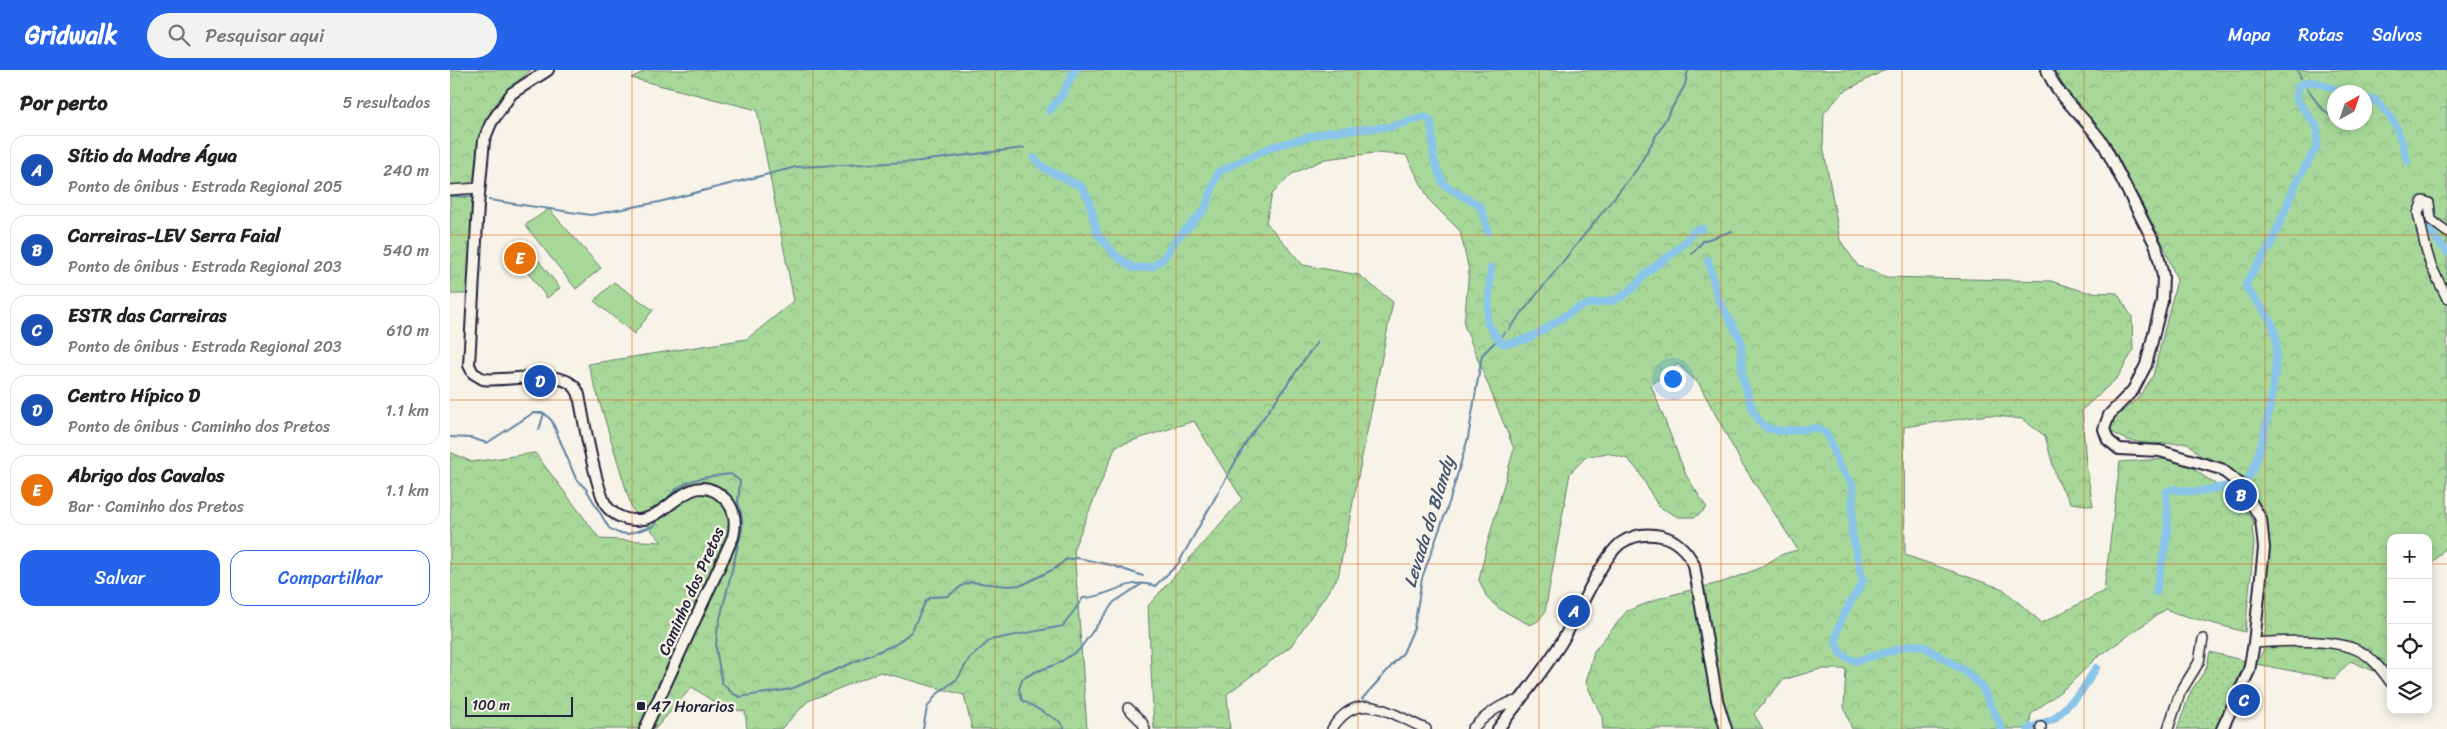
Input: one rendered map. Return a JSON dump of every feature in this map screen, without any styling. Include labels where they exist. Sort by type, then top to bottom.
[{"type":"main road","name":"Caminho dos Pretos","points":[[548,70],[512,93],[491,123],[482,146],[468,361],[473,373],[479,378],[488,380],[561,378],[573,384],[581,404],[600,492],[608,508],[618,515],[634,520],[648,518],[686,492],[701,489],[722,496],[730,504],[736,528],[733,537],[645,729]]},
{"type":"main road","points":[[2047,70],[2058,90],[2094,130],[2104,145],[2156,246],[2161,263],[2162,302],[2146,365],[2133,390],[2109,415],[2104,429],[2105,434],[2111,444],[2119,449],[2160,451],[2190,458],[2221,469],[2240,484],[2258,513],[2263,531],[2254,643],[2249,671],[2222,729]]},
{"type":"main road","points":[[1498,729],[1562,640],[1615,549],[1628,539],[1639,535],[1656,535],[1676,542],[1694,565],[1717,700],[1726,729]]},
{"type":"street","points":[[450,190],[479,188]]},
{"type":"street","points":[[2447,232],[2434,224],[2429,215],[2429,203],[2423,201],[2418,213],[2426,249],[2431,266],[2447,298]]},
{"type":"street","points":[[2168,729],[2180,693],[2199,662],[2203,639]]},
{"type":"street","points":[[2254,643],[2280,640],[2335,644],[2355,649],[2376,662],[2387,677]]},
{"type":"street","points":[[1472,729],[1497,710],[1513,701],[1519,701]]},
{"type":"street","points":[[1332,729],[1337,720],[1356,706],[1376,707],[1426,729]]},
{"type":"street","points":[[1128,708],[1142,722],[1145,729]]},
{"type":"green space","points":[[450,70],[531,70],[519,80],[489,121],[470,294],[450,294]]},
{"type":"green space","points":[[647,70],[1885,70],[1843,92],[1824,113],[1823,145],[1840,240],[1858,266],[1887,277],[2051,281],[2086,292],[2117,293],[2132,317],[2133,351],[2117,378],[2082,410],[2086,465],[2093,506],[2071,503],[2057,480],[2045,436],[2022,419],[1988,415],[1904,427],[1905,555],[2003,589],[2042,623],[2104,591],[2120,462],[2178,458],[2241,502],[2255,524],[2252,527],[2254,544],[2245,632],[2166,609],[2095,659],[2070,684],[2031,714],[2029,729],[1852,729],[1844,707],[1846,669],[1820,669],[1783,680],[1754,714],[1763,729],[1603,729],[1602,717],[1586,683],[1594,651],[1627,611],[1663,597],[1723,582],[1755,570],[1783,554],[1798,550],[1741,462],[1699,384],[1678,364],[1651,385],[1686,475],[1707,508],[1695,517],[1678,517],[1658,506],[1639,472],[1628,459],[1607,453],[1586,457],[1570,473],[1545,612],[1538,621],[1530,625],[1500,609],[1487,598],[1479,580],[1514,449],[1464,325],[1469,270],[1460,231],[1430,201],[1406,155],[1375,153],[1325,159],[1292,174],[1272,194],[1266,222],[1303,265],[1359,275],[1393,302],[1338,577],[1291,646],[1227,694],[1230,729],[1154,729],[1148,606],[1242,499],[1194,421],[1116,446],[1074,548],[1087,729],[972,729],[964,695],[880,672],[808,701],[781,729],[747,729],[745,711],[724,709],[692,687],[655,729],[450,729],[450,452],[472,462],[535,453],[600,539],[662,542],[632,509],[588,364],[747,339],[794,301],[757,110],[631,78]]},
{"type":"green space","points":[[2053,70],[2447,70],[2447,546],[2432,563],[2432,534],[2387,534],[2387,676],[2350,661],[2334,679],[2256,664],[2263,651],[2266,624],[2268,524],[2239,483],[2208,464],[2188,443],[2144,443],[2133,441],[2122,438],[2114,433],[2109,426],[2113,420],[2138,398],[2153,376],[2177,280],[2163,244],[2110,142],[2058,84]]},
{"type":"green space","points":[[549,209],[601,268],[576,289],[525,225]]},
{"type":"green space","points":[[538,260],[560,288],[547,298],[526,270]]},
{"type":"green space","points":[[614,282],[653,310],[634,334],[594,301]]},
{"type":"green space","points":[[2210,652],[2245,661],[2217,729],[2177,729],[2191,691],[2206,669]]},
{"type":"waterway","points":[[1049,111],[1060,98],[1075,70]]},
{"type":"waterway","name":"Levada do Blandy","points":[[1509,329],[1637,169],[1685,85],[1688,70]]},
{"type":"waterway","points":[[2297,70],[2301,78]]},
{"type":"waterway","points":[[2247,479],[2259,453],[2264,433],[2273,388],[2277,350],[2276,337],[2271,323],[2246,288],[2246,283],[2271,244],[2296,183],[2317,146],[2317,127],[2297,100],[2298,87],[2308,82],[2327,86]]},
{"type":"waterway","points":[[2306,86],[2318,104],[2327,113]]},
{"type":"waterway","points":[[2372,99],[2381,106],[2396,127],[2407,161]]},
{"type":"waterway","points":[[1034,158],[1044,168],[1082,187],[1089,200],[1097,233],[1114,254],[1133,268],[1152,267],[1162,260],[1176,240],[1205,209],[1218,172],[1271,147],[1329,132],[1389,127],[1425,117],[1431,121],[1434,160],[1443,184],[1481,207],[1488,232]]},
{"type":"waterway","points":[[489,200],[591,215],[659,202],[796,167],[912,162],[1024,148]]},
{"type":"waterway","points":[[450,196],[475,197]]},
{"type":"waterway","points":[[2422,222],[2447,252]]},
{"type":"waterway","points":[[1491,268],[1487,323],[1501,343],[1512,343],[1533,336],[1580,307],[1612,301],[1622,297],[1649,271],[1680,247],[1695,230],[1702,229]]},
{"type":"waterway","points":[[1692,254],[1703,241],[1732,231]]},
{"type":"waterway","points":[[1708,260],[1718,299],[1741,340],[1742,376],[1753,411],[1767,428],[1781,431],[1818,428],[1824,431],[1829,438],[1840,468],[1852,484],[1852,533],[1863,582],[1839,625],[1836,636],[1837,647],[1844,655],[1856,661],[1912,645],[1923,646],[1966,672],[1981,685],[2002,729]]},
{"type":"waterway","name":"Levada do Blandy","points":[[1499,339],[1505,332]]},
{"type":"waterway","points":[[923,729],[927,708],[936,695],[958,678],[969,659],[990,640],[1063,626],[1083,598],[1101,595],[1128,585],[1146,584],[1155,586],[1178,564],[1247,441],[1317,342]]},
{"type":"waterway","name":"Levada do Blandy","points":[[1362,699],[1403,653],[1414,628],[1422,578],[1449,503],[1468,438],[1482,355],[1495,342]]},
{"type":"waterway","points":[[450,437],[471,438],[487,443],[533,413],[544,413],[552,421],[576,479],[586,489],[609,528],[618,533],[628,534],[654,526],[657,520]]},
{"type":"waterway","points":[[539,430],[544,413]]},
{"type":"waterway","points":[[664,503],[677,488],[693,480],[731,474],[740,481],[738,502],[742,518],[742,529],[717,631],[716,648],[722,683],[732,693],[740,697],[791,689],[896,644],[911,632],[926,601],[931,597],[948,596],[963,585],[971,582],[1008,586],[1022,585],[1056,568],[1065,560],[1078,558],[1111,565],[1143,576]]},
{"type":"waterway","points":[[2156,592],[2168,532],[2166,492],[2172,489],[2194,492],[2228,486]]},
{"type":"waterway","points":[[1065,729],[1059,721],[1022,700],[1019,689],[1022,679],[1057,664],[1079,650],[1114,602],[1142,584]]},
{"type":"waterway","points":[[2028,729],[2054,719],[2081,692],[2096,668]]},
{"type":"place","name":"Abrigo dos Cavalos","points":[[520,258]]},
{"type":"place","name":"Centro Hípico D","points":[[540,381]]},
{"type":"place","name":"Carreiras-LEV Serra Faial","points":[[2241,495]]},
{"type":"place","name":"Sítio da Madre Água","points":[[1574,611]]},
{"type":"place","name":"ESTR das Carreiras","points":[[2244,700]]},
{"type":"place","name":"47 Horarios","points":[[641,706]]}]
